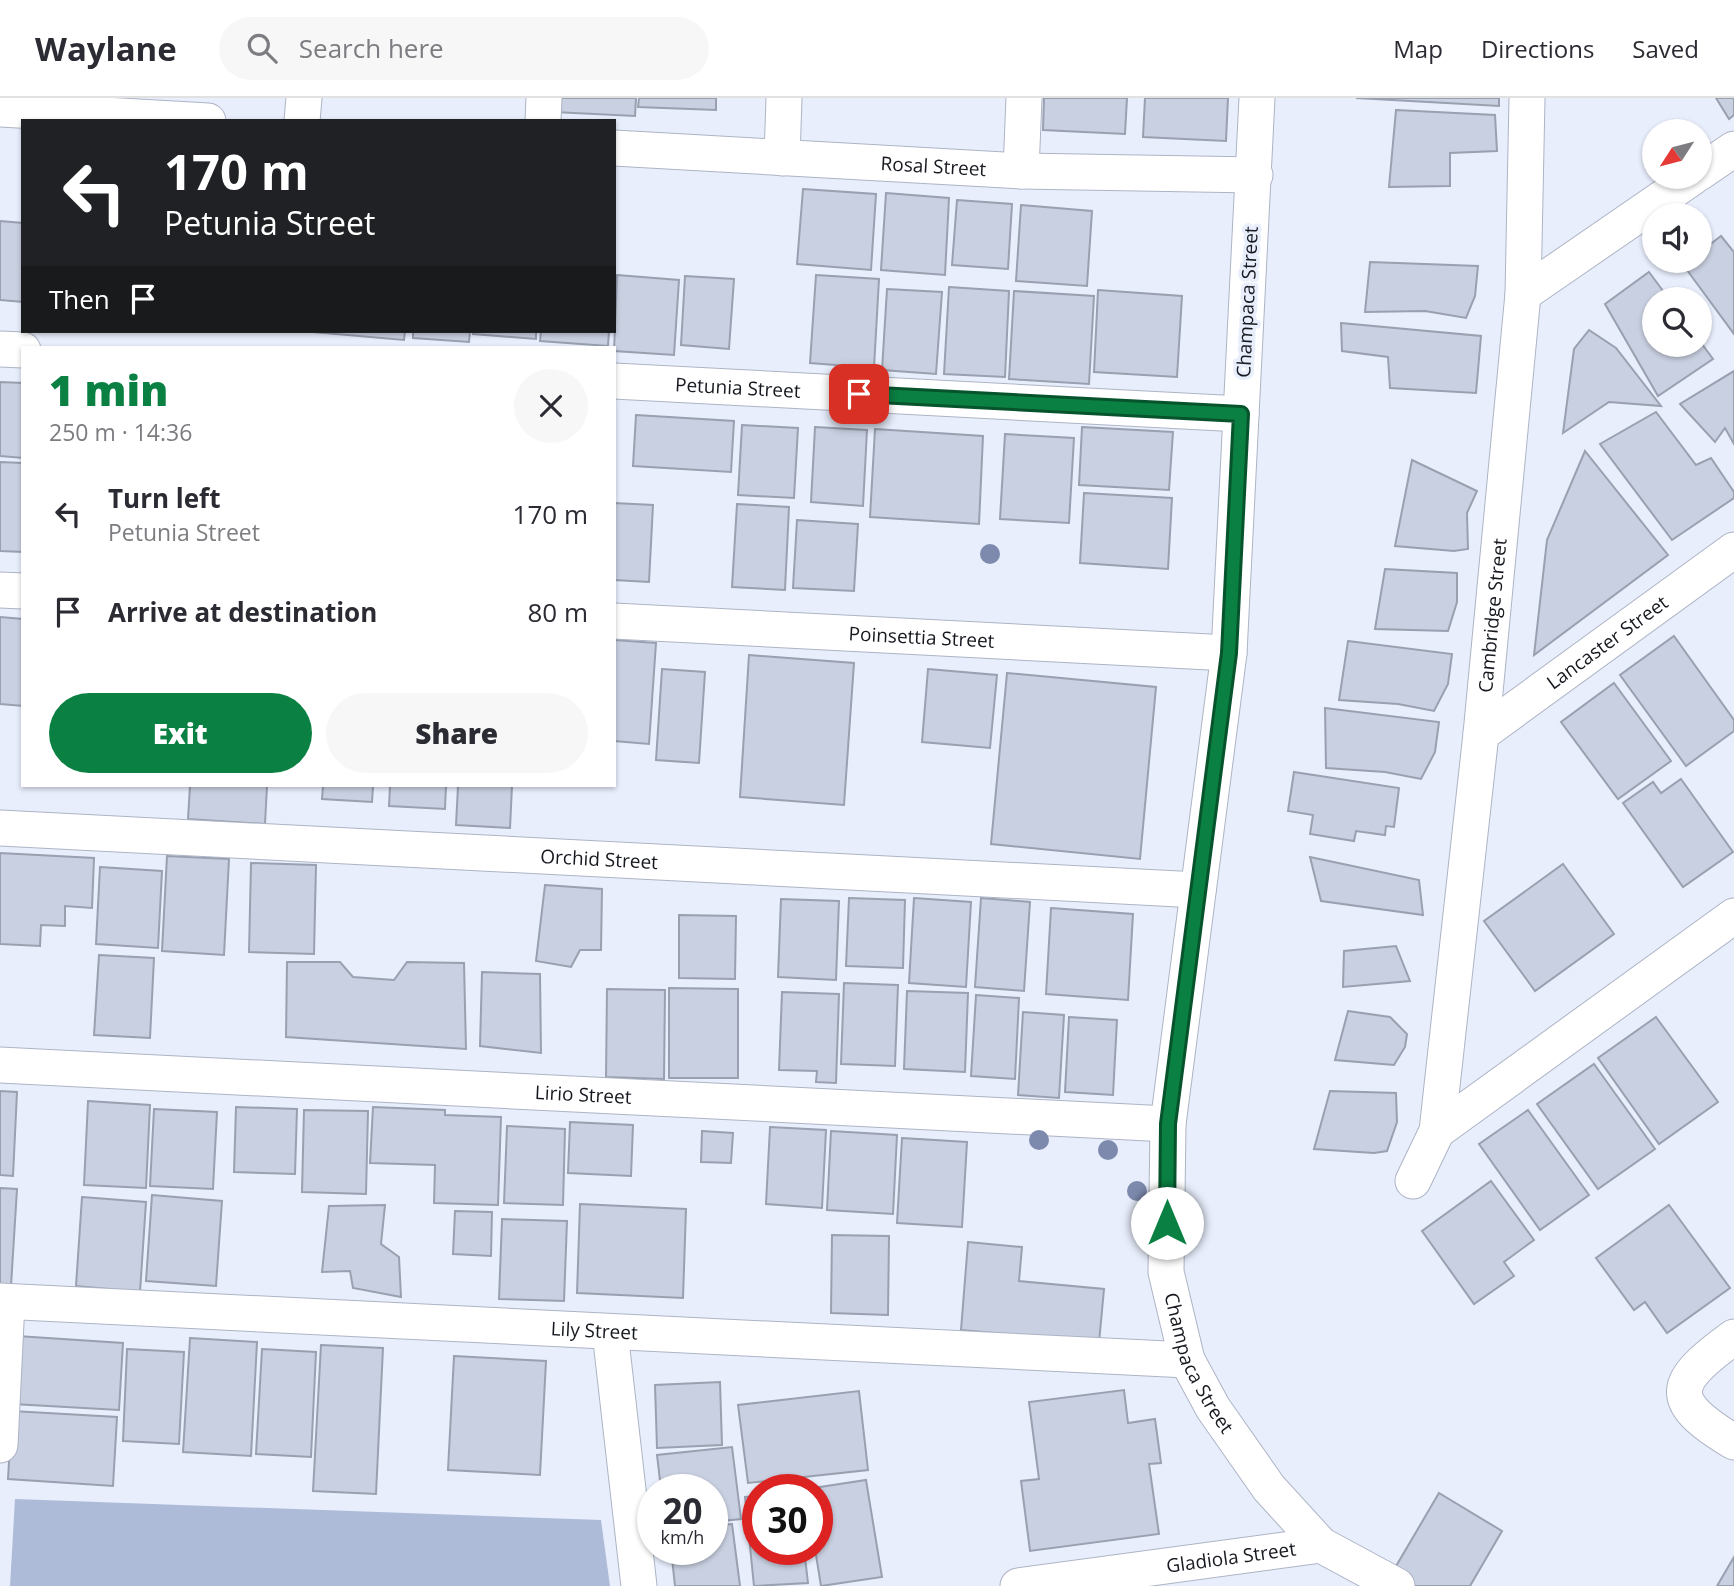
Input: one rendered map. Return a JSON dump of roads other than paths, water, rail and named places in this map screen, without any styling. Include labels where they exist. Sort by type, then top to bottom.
[{"type":"street","points":[[302,119],[304,98]]},
{"type":"street","points":[[543,119],[544,98]]},
{"type":"street","points":[[782,158],[784,98]]},
{"type":"street","points":[[1021,171],[1024,98]]},
{"type":"street","name":"Champaca Street","points":[[1257,98],[1229,653],[1168,1124],[1166,1272],[1187,1360],[1213,1408],[1269,1488],[1321,1545],[1397,1586]]},
{"type":"street","name":"Cambridge Street","points":[[1413,1181],[1437,1131],[1481,734],[1523,294],[1527,98]]},
{"type":"street","points":[[0,109],[72,105],[191,119]]},
{"type":"street","name":"Rosal Street","points":[[616,148],[1021,171],[1255,175]]},
{"type":"street","points":[[1712,164],[1734,149]]},
{"type":"street","points":[[1523,294],[1676,189]]},
{"type":"street","points":[[0,349],[21,350]]},
{"type":"street","name":"Petunia Street","points":[[616,382],[1241,414]]},
{"type":"street","name":"Lancaster Street","points":[[1481,734],[1734,550]]},
{"type":"street","points":[[0,590],[21,591]]},
{"type":"street","name":"Poinsettia Street","points":[[616,621],[1229,653]]},
{"type":"street","name":"Orchid Street","points":[[0,828],[1198,890]]},
{"type":"street","name":"Cambridge Street","points":[[1437,1131],[1734,916]]},
{"type":"street","name":"Lirio Street","points":[[0,1065],[1168,1124]]},
{"type":"street","points":[[0,1445],[3,1301]]},
{"type":"street","name":"Lily Street","points":[[3,1301],[1187,1360]]},
{"type":"street","points":[[610,1332],[639,1586]]},
{"type":"street","points":[[1734,1337],[1692,1370],[1685,1387],[1687,1407],[1701,1422],[1734,1442]]},
{"type":"street","name":"Gladiola Street","points":[[1018,1586],[1321,1545]]}]
